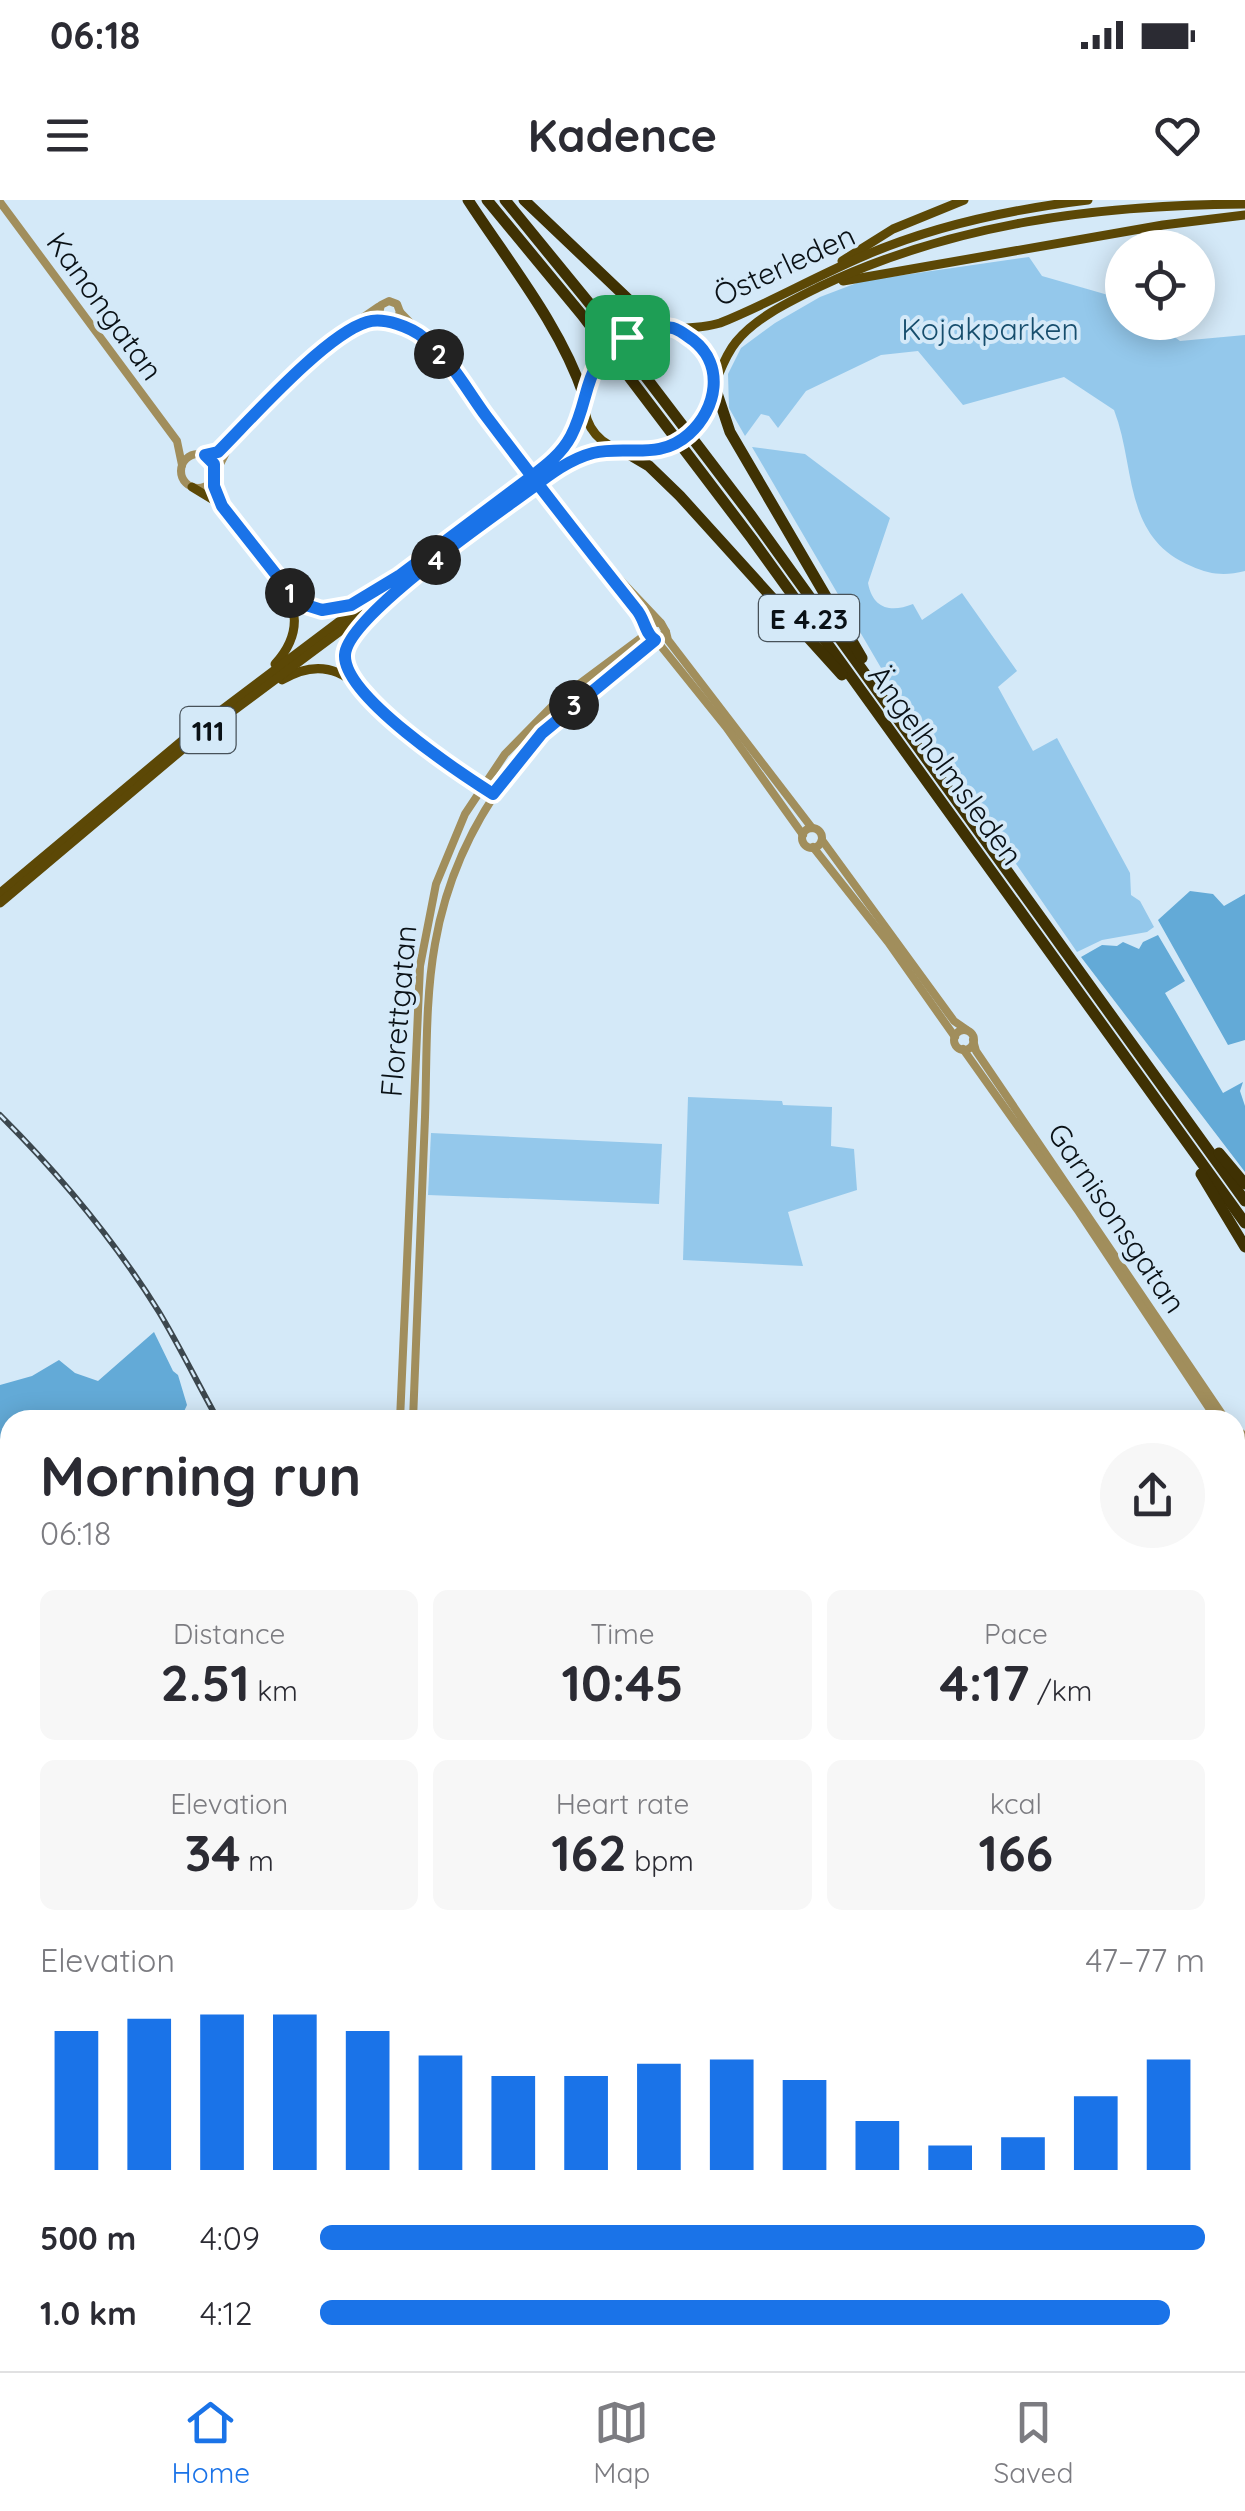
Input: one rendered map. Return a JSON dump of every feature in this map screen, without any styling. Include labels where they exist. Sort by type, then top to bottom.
[{"type":"highway","points":[[468,200],[560,340],[575,368],[584,398]]},
{"type":"highway","name":"Ängelholmsleden","points":[[487,200],[644,395],[1245,1223]]},
{"type":"highway","name":"Ängelholmsleden","points":[[505,200],[696,442],[1245,1202]]},
{"type":"highway","points":[[524,200],[629,300],[673,328]]},
{"type":"highway","points":[[715,385],[726,425],[885,701]]},
{"type":"highway","points":[[623,452],[667,482],[786,610],[923,776]]},
{"type":"highway","points":[[1156,1078],[1174,1094],[1245,1184]]},
{"type":"highway","points":[[1170,1119],[1245,1248]]},
{"type":"main road","points":[[821,281],[893,228],[964,200]]},
{"type":"main road","name":"Österleden","points":[[673,328],[703,328],[720,323],[821,281],[927,244],[1088,200]]},
{"type":"main road","name":"Österleden","points":[[1047,211],[1245,204]]},
{"type":"main road","points":[[821,281],[1245,215]]},
{"type":"main road","name":"Österleden","points":[[715,385],[729,352],[742,335],[821,281]]},
{"type":"main road","name":"111","points":[[0,903],[128,793],[542,474],[566,443],[597,363],[610,348],[634,334],[673,328]]},
{"type":"main road","points":[[673,328],[704,351],[715,385]]},
{"type":"main road","name":"111","points":[[542,474],[588,454],[667,447],[689,434],[701,421],[715,385]]},
{"type":"main road","points":[[584,398],[592,430],[623,452]]},
{"type":"main road","points":[[213,478],[222,506]]},
{"type":"main road","name":"111","points":[[0,893],[220,712],[399,576],[530,484]]},
{"type":"main road","points":[[192,486],[222,506],[281,583],[306,605],[327,610],[351,605],[399,576]]},
{"type":"main road","points":[[358,686],[345,659],[350,639],[368,617],[426,567]]},
{"type":"main road","points":[[220,712],[276,664],[290,645],[296,617],[281,583]]},
{"type":"main road","points":[[246,701],[290,675],[316,668],[338,672],[399,726]]},
{"type":"street","name":"Kanongatan","points":[[0,202],[174,437],[181,448],[182,465]]},
{"type":"street","name":"Garnisonsgatan","points":[[381,305],[393,302],[424,337],[642,616],[647,630],[726,727],[803,835],[804,844],[813,847],[888,942],[956,1045],[964,1049],[1079,1212],[1210,1410]]},
{"type":"street","points":[[381,305],[379,313],[386,322]]},
{"type":"street","points":[[238,432],[213,478],[201,488],[192,486],[182,476],[182,465],[190,456],[218,452],[238,432],[343,334],[352,323],[381,305]]},
{"type":"street","points":[[343,334],[368,322],[398,320],[400,312]]},
{"type":"street","name":"Garnisonsgatan","points":[[386,322],[424,337]]},
{"type":"street","name":"Kanongatan","points":[[174,437],[203,454]]},
{"type":"street","points":[[203,454],[214,464],[213,478]]},
{"type":"street","name":"Garnisonsgatan","points":[[583,543],[660,622],[668,640],[812,828],[820,831],[822,840],[954,1021],[967,1030],[976,1051],[1219,1410]]},
{"type":"street","points":[[647,630],[653,622],[660,622]]},
{"type":"street","name":"Florettgatan","points":[[400,1410],[421,950],[444,859],[481,787],[536,720],[647,630]]},
{"type":"street","points":[[656,640],[666,632]]},
{"type":"street","name":"Florettgatan","points":[[413,1410],[432,960],[456,866],[493,794],[542,733],[656,640]]},
{"type":"street","points":[[399,726],[493,794]]},
{"type":"street","points":[[803,835],[812,828]]},
{"type":"street","points":[[813,847],[822,840]]},
{"type":"street","points":[[954,1037],[967,1030]]},
{"type":"street","points":[[964,1049],[974,1040]]},
{"type":"green space","name":"Kojakparken","points":[[1029,257],[1042,276],[1105,294],[1105,340],[1215,340],[1245,335],[1245,571],[1218,574],[1198,569],[1169,553],[1153,537],[1135,498],[1114,410],[1064,377],[963,405],[918,351],[881,355],[806,391],[778,428],[769,416],[761,414],[745,436],[729,408],[728,374],[741,348],[820,297],[862,281]]},
{"type":"green space","points":[[752,447],[805,454],[890,518],[868,583],[874,599],[884,607],[913,604],[922,620],[962,593],[1017,671],[998,687],[1033,751],[1057,738],[1130,873],[1131,895],[1140,901],[1154,927],[1147,932],[1102,940],[1077,952],[884,673]]},
{"type":"green space","points":[[688,1097],[832,1107],[831,1146],[854,1149],[857,1190],[788,1212],[803,1266],[683,1260]]},
{"type":"green space","points":[[431,1133],[662,1144],[659,1204],[428,1195]]},
{"type":"shaded area","points":[[1190,891],[1213,894],[1224,906],[1245,894],[1245,1040],[1228,1045],[1158,920]]},
{"type":"shaded area","points":[[1158,935],[1185,981],[1165,993],[1223,1093],[1243,1082],[1240,1091],[1245,1106],[1245,1172],[1081,957],[1102,945],[1117,946],[1123,942],[1139,949],[1143,942]]},
{"type":"shaded area","points":[[154,1332],[178,1375],[187,1405],[185,1410],[0,1410],[0,1385],[32,1376],[59,1360],[75,1373],[98,1381]]},
{"type":"railway","points":[[0,1115],[65,1185],[124,1260],[159,1312],[213,1410]]},
{"type":"route","points":[[627,337],[597,363],[571,435],[558,455],[550,462],[540,470],[527,480],[399,576],[351,605],[327,610],[306,605],[293,596],[219,500],[212,480],[214,464],[205,455],[218,452],[326,348],[358,326],[382,320],[413,331],[433,346],[513,451],[564,518],[583,543],[642,616],[648,636],[655,640],[542,733],[493,794],[386,714],[358,686],[347,666],[345,652],[356,631],[376,609],[426,567],[532,488],[545,478],[554,472],[596,452],[636,453],[665,448],[681,440],[701,421],[712,400],[715,382],[707,356],[698,344],[674,328],[652,329],[627,337]]}]
